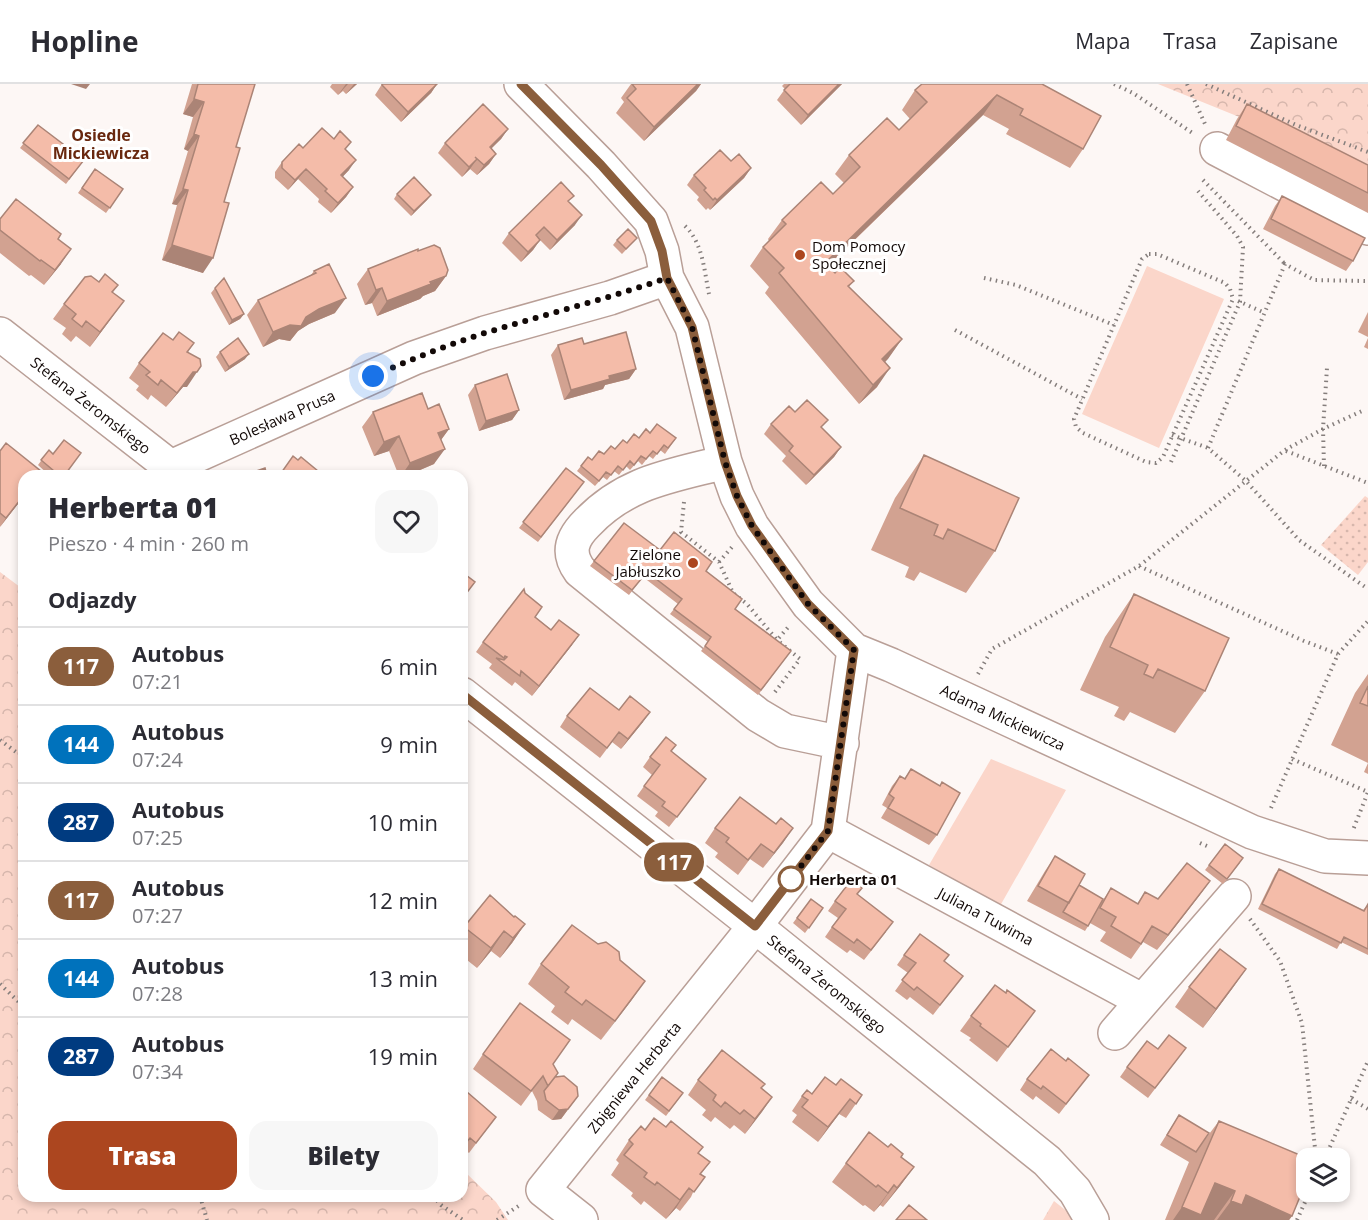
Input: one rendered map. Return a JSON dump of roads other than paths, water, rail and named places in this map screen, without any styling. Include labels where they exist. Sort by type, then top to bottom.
[{"type":"street","name":"Adama Mickiewicza","points":[[520,84],[601,165],[651,221],[662,251],[667,278],[692,327],[725,462],[737,496],[752,526],[808,604],[854,650],[923,679],[1252,832],[1325,856],[1360,841]]},
{"type":"street","points":[[1217,149],[1368,228]]},
{"type":"street","name":"Bolesława Prusa","points":[[178,470],[414,358],[485,333],[609,298],[667,278]]},
{"type":"street","name":"Stefana Żeromskiego","points":[[0,334],[175,470]]},
{"type":"street","points":[[725,462],[637,486],[603,507],[582,528],[575,539],[571,551],[572,561],[580,571],[758,715],[784,731],[842,743]]},
{"type":"street","points":[[755,926],[828,831],[854,650]]},
{"type":"street","name":"Stefana Żeromskiego","points":[[468,699],[1047,1161],[1075,1191],[1092,1220]]},
{"type":"street","name":"Juliana Tuwima","points":[[828,831],[1143,1001]]},
{"type":"street","points":[[1115,1033],[1234,896]]},
{"type":"street","name":"Zbigniewa Herberta","points":[[581,1220],[543,1190],[755,926]]},
{"type":"place","name":"Dom Pomocy Społecznej","points":[[800,255]]},
{"type":"place","name":"Zielone Jabłuszko","points":[[693,563]]},
{"type":"place","name":"Herberta 01","points":[[791,879]]},
{"type":"district","name":"Osiedle Mickiewicza","points":[[101,144]]}]
